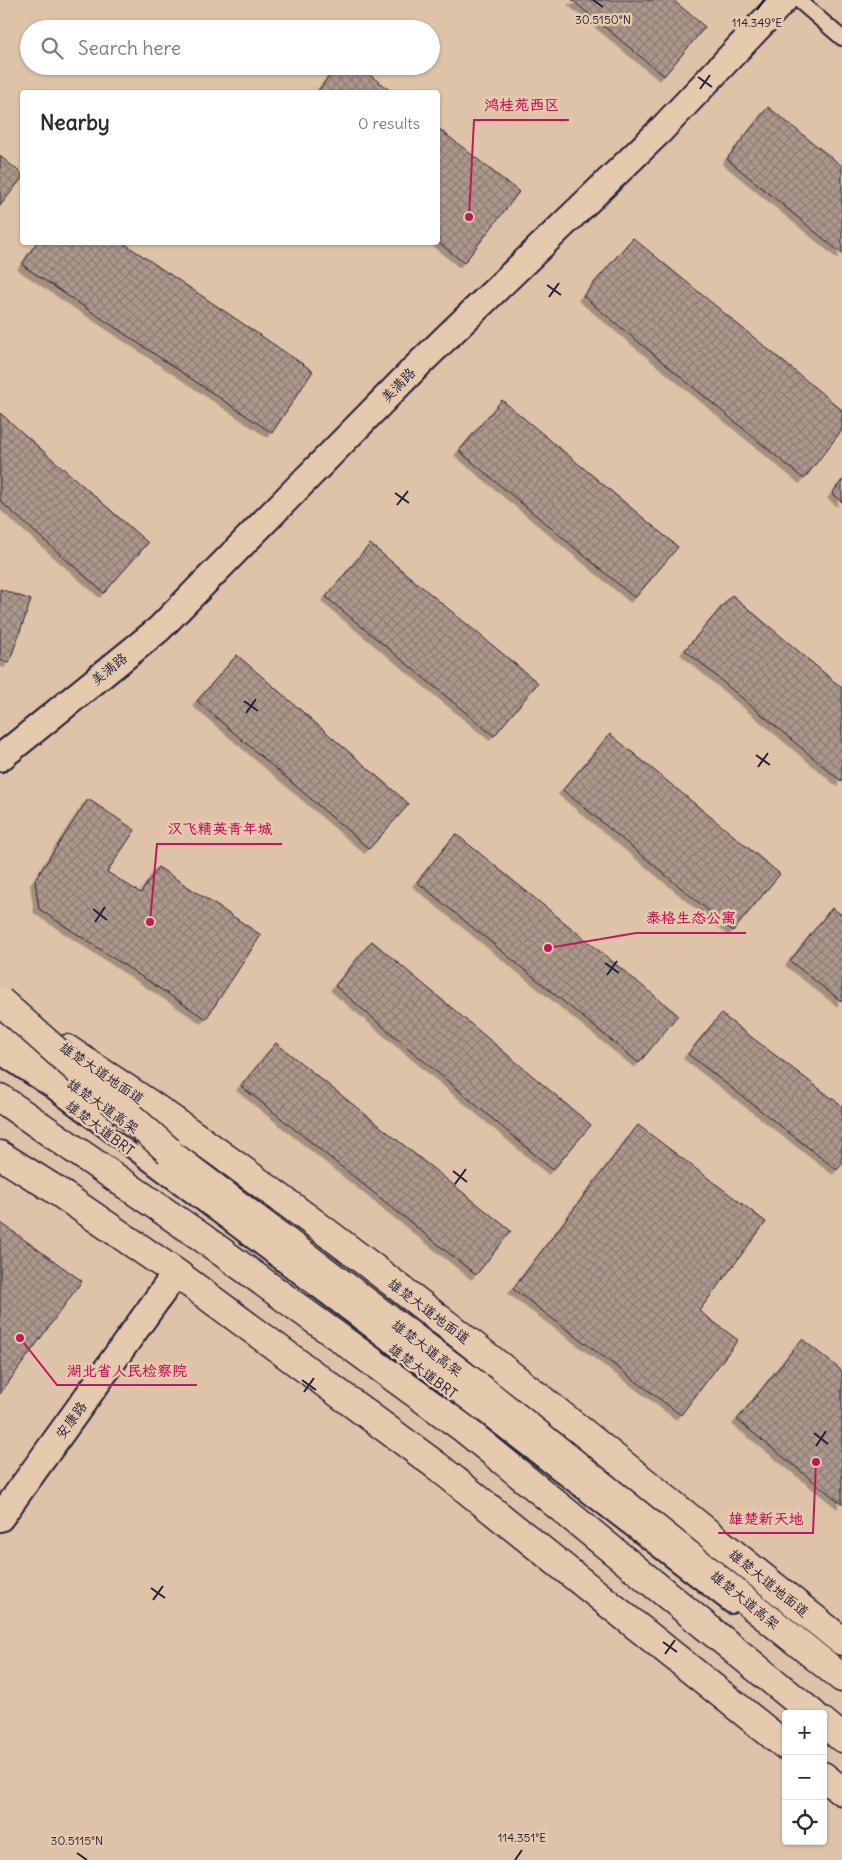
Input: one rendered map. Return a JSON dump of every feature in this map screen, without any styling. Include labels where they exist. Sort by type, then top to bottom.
[{"type":"main road","points":[[0,1003],[169,1151]]},
{"type":"main road","name":"雄楚大道地面道","points":[[0,1003],[164,1114],[341,1244],[498,1364],[842,1641]]},
{"type":"main road","name":"雄楚大道高架","points":[[0,1035],[169,1151],[484,1391],[842,1678]]},
{"type":"main road","points":[[0,1098],[200,1236],[463,1428],[808,1710]]},
{"type":"main road","points":[[0,1155],[52,1187],[176,1273],[437,1466],[782,1743]]},
{"type":"main road","points":[[827,1725],[842,1738]]},
{"type":"main road","points":[[827,1779],[842,1792]]},
{"type":"street","name":"美满路","points":[[0,758],[159,629],[419,364],[660,131],[784,0]]},
{"type":"street","name":"安康路","points":[[0,1518],[176,1273]]},
{"type":"lane","points":[[798,0],[842,38]]},
{"type":"lane","name":"雄楚大道BRT","points":[[0,1057],[52,1092],[455,1395],[842,1692]]},
{"type":"building","points":[[572,0],[673,0],[705,27],[664,76]]},
{"type":"building","points":[[330,75],[370,75],[389,90],[319,90]]},
{"type":"building","points":[[768,107],[842,166],[842,254],[727,159]]},
{"type":"building","points":[[440,130],[519,192],[464,263],[440,244]]},
{"type":"building","points":[[0,156],[20,172],[20,181],[0,206]]},
{"type":"building","points":[[633,238],[842,410],[842,430],[804,479],[583,296]]},
{"type":"building","points":[[35,245],[126,245],[313,371],[272,433],[22,265]]},
{"type":"building","points":[[502,400],[678,547],[635,598],[459,451]]},
{"type":"building","points":[[0,413],[148,543],[104,593],[0,501]]},
{"type":"building","points":[[842,480],[842,502],[832,494]]},
{"type":"building","points":[[370,544],[538,683],[494,736],[326,597]]},
{"type":"building","points":[[0,589],[31,600],[9,663],[0,660]]},
{"type":"building","points":[[732,595],[842,688],[842,782],[685,650]]},
{"type":"building","points":[[237,655],[409,804],[369,849],[197,701]]},
{"type":"building","points":[[610,734],[780,874],[733,931],[563,790]]},
{"type":"building","points":[[88,799],[135,830],[107,872],[141,893],[158,867],[261,935],[206,1019],[39,909],[35,880]]},
{"type":"building","points":[[456,834],[678,1015],[639,1063],[417,882]]},
{"type":"building","points":[[832,908],[842,915],[842,1002],[790,961]]},
{"type":"building","points":[[372,941],[591,1125],[553,1170],[335,986]]},
{"type":"building","points":[[721,1014],[842,1106],[842,1164],[837,1170],[688,1054]]},
{"type":"building","points":[[276,1043],[511,1231],[476,1275],[241,1086]]},
{"type":"building","points":[[638,1125],[766,1222],[699,1311],[738,1340],[681,1415],[513,1289]]},
{"type":"building","points":[[1,1223],[82,1281],[0,1394],[0,1225]]},
{"type":"building","points":[[802,1339],[842,1371],[842,1504],[737,1420]]},
{"type":"place","name":"鸿桂苑西区","points":[[469,217]]},
{"type":"place","name":"汉飞精英青年城","points":[[150,922]]},
{"type":"place","name":"泰格生态公寓","points":[[548,948]]},
{"type":"place","name":"湖北省人民检察院","points":[[20,1338]]},
{"type":"place","name":"雄楚新天地","points":[[816,1462]]}]
